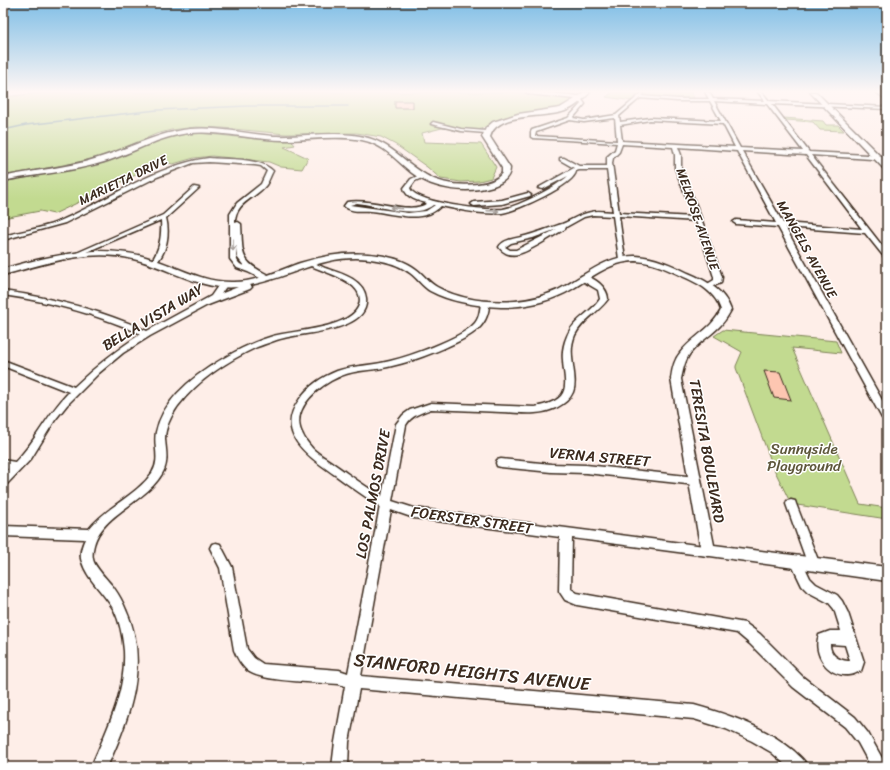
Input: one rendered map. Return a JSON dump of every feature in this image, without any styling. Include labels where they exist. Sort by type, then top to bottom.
[{"type":"main road","points":[[3,179],[96,162],[159,137],[180,132],[202,130],[272,137],[337,136],[362,138],[375,141],[384,146],[422,176],[438,183],[462,187],[485,185],[501,180],[505,175],[506,170],[486,136],[486,132],[491,128]]},
{"type":"main road","points":[[851,128],[887,167]]},
{"type":"main road","points":[[854,128],[887,159]]},
{"type":"street","points":[[453,128],[486,132]]},
{"type":"street","points":[[543,128],[534,131],[533,137],[537,139],[887,159]]},
{"type":"street","points":[[618,128],[620,143],[617,150],[610,157],[610,168],[622,259]]},
{"type":"street","name":"MANGELS AVENUE","points":[[726,128],[887,418]]},
{"type":"street","points":[[788,128],[887,257]]},
{"type":"street","name":"MELROSE AVENUE","points":[[675,146],[678,155],[678,168],[698,219],[718,277],[718,281],[708,286]]},
{"type":"street","name":"MARIETTA DRIVE","points":[[3,235],[60,220],[151,174],[183,162],[203,158],[217,158],[260,162],[268,166]]},
{"type":"street","points":[[562,158],[575,170],[610,168]]},
{"type":"street","name":"MARIETTA DRIVE","points":[[3,238],[63,222],[155,176],[192,162],[214,160],[255,163],[268,166]]},
{"type":"street","points":[[267,278],[251,270],[239,267],[233,259],[233,214],[239,204],[266,182],[270,174],[268,166]]},
{"type":"street","points":[[422,176],[414,180],[409,185],[408,192],[415,197],[440,204],[487,210],[508,210],[559,185],[571,177],[575,170]]},
{"type":"street","points":[[75,255],[162,217],[196,188]]},
{"type":"street","points":[[432,202],[427,207],[412,209],[396,208],[359,201],[347,204],[351,208],[367,208],[412,214],[434,211],[440,204]]},
{"type":"street","points":[[562,226],[563,228],[518,252],[510,253],[502,247],[509,242],[531,237],[587,215],[600,213],[698,219]]},
{"type":"street","points":[[154,262],[160,256],[164,223],[162,217]]},
{"type":"street","points":[[736,222],[867,231]]},
{"type":"street","name":"TERESITA BOULEVARD","points":[[3,272],[43,261],[75,255],[109,254],[134,257],[154,262],[206,282],[223,285],[252,282],[309,263],[349,256],[367,256],[389,260],[406,267],[427,284],[441,292],[463,299],[485,303],[512,304],[540,299],[555,294],[615,261],[622,259],[638,259],[656,262],[708,286],[721,298],[726,310],[720,322],[685,352],[678,367],[676,379],[708,551]]},
{"type":"street","points":[[99,767],[117,725],[126,697],[130,671],[130,648],[127,628],[121,611],[87,561],[87,551],[92,534],[106,517],[131,500],[154,478],[161,465],[163,453],[161,432],[164,421],[178,400],[198,381],[231,357],[256,345],[284,335],[334,326],[345,322],[358,311],[362,306],[363,300],[358,288],[343,276],[318,268],[309,263]]},
{"type":"street","name":"LOS PALMOS DRIVE","points":[[340,767],[342,742],[401,424],[406,417],[421,408],[441,406],[535,410],[546,408],[563,400],[569,393],[570,384],[566,358],[569,341],[576,326],[604,299],[603,291],[598,286],[584,278]]},
{"type":"street","points":[[208,302],[236,292],[252,282]]},
{"type":"street","name":"BELLA VISTA WAY","points":[[3,481],[33,448],[52,418],[75,391],[107,361],[147,334],[208,302],[216,296],[223,285]]},
{"type":"street","points":[[3,293],[51,300],[81,308],[116,320],[147,334]]},
{"type":"street","name":"FOERSTER STREET","points":[[485,303],[479,322],[468,332],[394,363],[352,370],[338,374],[316,386],[300,404],[296,415],[297,433],[309,451],[366,493],[386,504],[430,516],[887,574]]},
{"type":"street","points":[[3,363],[75,391]]},
{"type":"street","name":"VERNA STREET","points":[[501,463],[550,468],[586,469],[696,481]]},
{"type":"street","points":[[3,464],[18,466]]},
{"type":"street","points":[[791,504],[814,565]]},
{"type":"street","points":[[3,531],[92,534]]},
{"type":"street","points":[[566,533],[565,591],[569,596],[577,599],[736,626],[745,630],[798,682],[850,722],[863,738],[879,767]]},
{"type":"street","name":"STANFORD HEIGHTS AVENUE","points":[[216,548],[226,567],[241,650],[245,660],[254,668],[263,671],[339,677],[353,682],[694,712],[726,722],[750,732],[775,747],[800,767]]},
{"type":"street","points":[[797,563],[806,582],[812,588],[833,599],[838,605],[850,639]]},
{"type":"green space","points":[[3,128],[188,128],[156,134],[112,153],[85,161],[3,176]]},
{"type":"green space","points":[[221,128],[483,128],[477,131],[442,128],[422,133],[424,142],[481,144],[496,167],[491,178],[479,181],[461,182],[441,179],[396,145],[381,137],[357,133],[286,134]]},
{"type":"green space","points":[[818,128],[841,128],[844,131],[820,130]]},
{"type":"green space","points":[[199,133],[257,139],[291,140],[295,145],[284,147],[308,158],[302,169],[281,167],[269,162],[212,156],[194,158],[173,164],[163,162],[54,214],[40,211],[3,218],[3,182],[103,163],[170,136]]},
{"type":"green space","name":"Sunnyside Playground","points":[[723,330],[836,341],[841,353],[792,348],[860,504],[887,508],[887,519],[791,504],[774,469],[736,368],[742,352],[714,336]]},
{"type":"building","points":[[764,371],[780,372],[791,400],[774,398]]},
{"type":"waterway","points":[[3,130],[13,128]]}]
